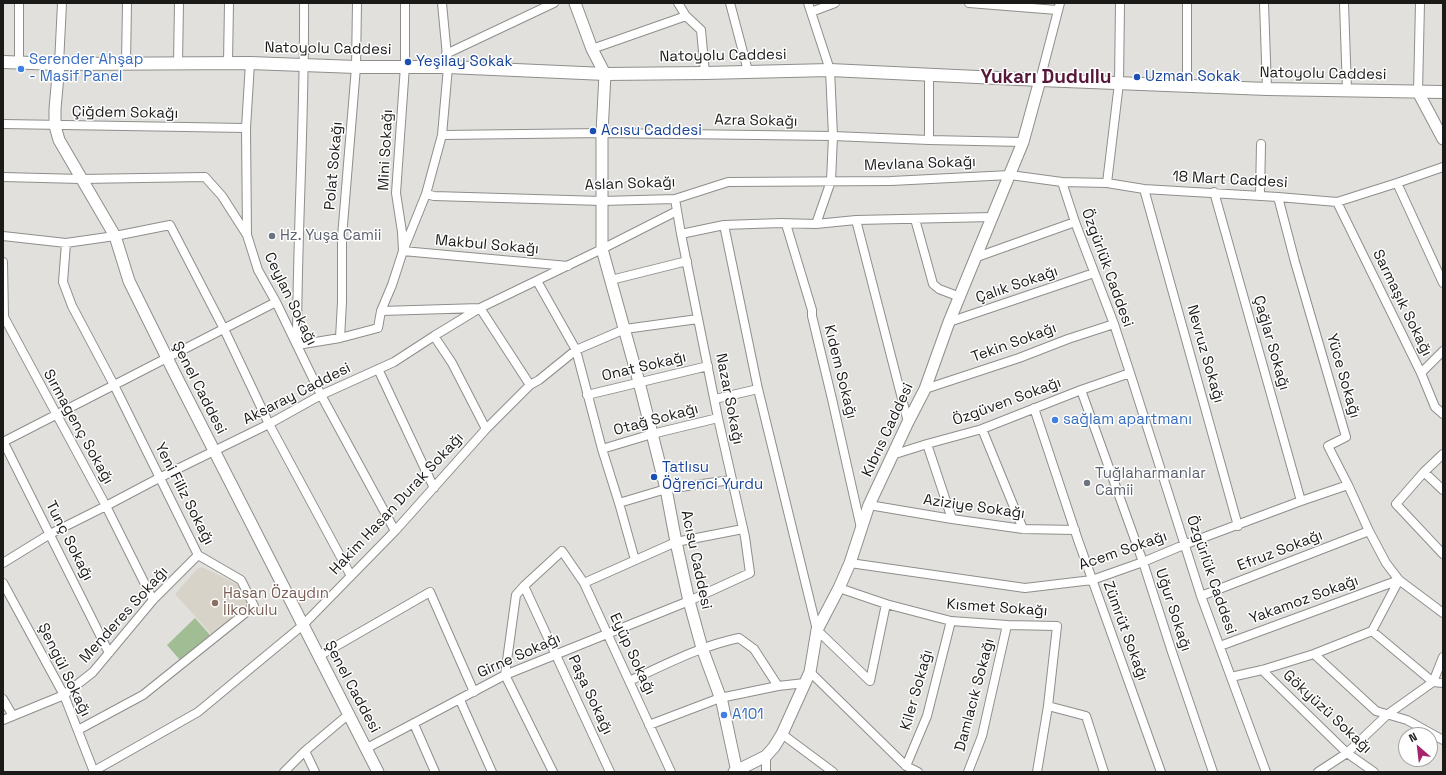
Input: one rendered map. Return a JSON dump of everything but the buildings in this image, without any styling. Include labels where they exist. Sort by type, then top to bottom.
[{"type":"main road","name":"Natoyolu Caddesi","points":[[3,62],[59,64],[250,63],[356,67],[405,66],[447,60],[605,74],[830,70],[1267,89],[1443,92]]},
{"type":"street","points":[[19,3],[19,62]]},
{"type":"street","name":"Şenel Caddesi","points":[[62,3],[55,109],[55,126],[59,140],[116,236],[129,281],[378,772]]},
{"type":"street","points":[[126,64],[127,3]]},
{"type":"street","points":[[178,64],[179,3]]},
{"type":"street","points":[[228,63],[229,3]]},
{"type":"street","points":[[304,3],[304,66],[297,287],[297,345],[340,338]]},
{"type":"street","name":"Polat Sokağı","points":[[340,338],[342,302],[342,237],[356,67],[357,3]]},
{"type":"street","name":"Mini Sokağı","points":[[340,338],[378,328],[381,311],[392,285],[403,251],[402,232],[396,192],[405,66],[405,3]]},
{"type":"street","points":[[403,251],[426,194],[442,135],[447,60],[442,3]]},
{"type":"street","points":[[447,60],[554,3]]},
{"type":"street","points":[[575,3],[592,49],[605,74]]},
{"type":"street","points":[[678,3],[686,16],[701,30],[705,73]]},
{"type":"street","points":[[730,3],[748,71]]},
{"type":"street","points":[[808,3],[830,70],[833,136],[831,181],[816,224]]},
{"type":"street","points":[[811,12],[835,3]]},
{"type":"street","points":[[969,3],[1058,7],[1040,80]]},
{"type":"street","points":[[1107,183],[1119,83],[1120,3]]},
{"type":"street","points":[[1187,3],[1187,86]]},
{"type":"street","points":[[1264,3],[1267,89]]},
{"type":"street","points":[[1344,3],[1347,91]]},
{"type":"street","points":[[1420,3],[1418,92],[1443,139]]},
{"type":"street","points":[[592,49],[686,16]]},
{"type":"street","points":[[247,235],[246,128],[250,63]]},
{"type":"street","name":"Acısu Caddesi","points":[[605,74],[602,133],[602,249],[625,329],[666,489],[689,602],[702,648],[720,698],[736,772]]},
{"type":"street","points":[[929,74],[929,140]]},
{"type":"street","name":"Kıbrıs Caddesi","points":[[736,772],[766,756],[774,747],[782,734],[810,672],[817,630],[840,588],[869,505],[925,389],[949,322],[1010,175],[1022,142],[1040,80]]},
{"type":"street","name":"Çiğdem Sokağı","points":[[3,124],[246,128]]},
{"type":"street","name":"Azra Sokağı","points":[[442,135],[602,133],[833,136],[1022,142]]},
{"type":"street","points":[[1260,195],[1261,144]]},
{"type":"street","name":"18 Mart Caddesi","points":[[1010,175],[1062,182],[1107,183],[1144,189],[1278,196],[1337,202],[1443,167]]},
{"type":"street","name":"Mevlana Sokağı","points":[[831,181],[891,181],[1010,175]]},
{"type":"street","name":"Ceylan Sokağı","points":[[3,177],[81,179],[205,177],[222,196],[247,235],[258,270],[276,302],[321,395],[395,531]]},
{"type":"street","name":"Aslan Sokağı","points":[[426,194],[434,196],[602,201],[675,199],[728,182],[831,181]]},
{"type":"street","name":"Özgürlük Caddesi","points":[[1062,182],[1074,222],[1114,324],[1186,544],[1201,596],[1266,772]]},
{"type":"street","points":[[1397,183],[1443,283]]},
{"type":"street","name":"Nevruz Sokağı","points":[[1144,189],[1238,526]]},
{"type":"street","name":"Çağlar Sokağı","points":[[1214,192],[1301,501]]},
{"type":"street","name":"Yüce Sokağı","points":[[1278,196],[1295,262],[1346,437],[1328,446],[1386,563],[1398,580],[1443,613]]},
{"type":"street","name":"Nazar Sokağı","points":[[675,199],[718,418],[743,529],[750,573],[689,602]]},
{"type":"street","name":"Sarmaşık Sokağı","points":[[1337,202],[1421,373],[1434,407],[1443,414]]},
{"type":"street","name":"Aksaray Caddesi","points":[[3,563],[50,534],[269,424],[321,395],[394,362],[480,308],[677,211]]},
{"type":"street","points":[[681,234],[724,225],[816,224],[856,220],[993,217]]},
{"type":"street","points":[[915,219],[933,284],[939,289],[960,296]]},
{"type":"street","points":[[856,220],[908,422]]},
{"type":"street","points":[[977,256],[1074,222]]},
{"type":"street","name":"Kıdem Sokağı","points":[[786,224],[812,310],[812,316],[861,528]]},
{"type":"street","points":[[3,236],[66,243],[116,236],[170,225],[224,330],[269,424],[351,576]]},
{"type":"street","points":[[724,225],[758,389],[817,630],[870,681],[886,604]]},
{"type":"street","name":"Yeni Filiz Sokağı","points":[[66,243],[63,282],[72,306],[114,385],[198,555],[241,580],[254,606],[143,696],[78,730]]},
{"type":"street","name":"Makbul Sokağı","points":[[403,251],[568,266]]},
{"type":"street","points":[[611,280],[687,261]]},
{"type":"street","name":"Sırmagenç Sokağı","points":[[3,262],[4,317],[106,506],[153,600]]},
{"type":"street","name":"Çalık Sokağı","points":[[949,322],[1094,273]]},
{"type":"street","points":[[537,281],[576,350],[602,449],[635,560]]},
{"type":"street","points":[[3,441],[224,330],[276,302]]},
{"type":"street","points":[[381,311],[480,308],[530,385]]},
{"type":"street","name":"Hakim Hasan Durak Sokağı","points":[[94,772],[198,712],[303,625],[395,531],[410,512],[434,488],[438,481],[486,429],[530,385],[539,380],[576,350],[625,329],[698,319]]},
{"type":"street","name":"Tekin Sokağı","points":[[925,389],[1019,358],[1068,339],[1114,324]]},
{"type":"street","points":[[434,336],[452,363],[486,429]]},
{"type":"street","points":[[1421,373],[1443,351]]},
{"type":"street","name":"Onat Sokağı","points":[[587,394],[708,366]]},
{"type":"street","points":[[378,369],[434,488]]},
{"type":"street","name":"Özgüven Sokağı","points":[[892,455],[982,429],[1081,390],[1130,373]]},
{"type":"street","points":[[715,399],[758,389]]},
{"type":"street","name":"Uğur Sokağı","points":[[1081,390],[1143,562],[1213,772]]},
{"type":"street","name":"Zümrüt Sokağı","points":[[1034,408],[1092,580],[1161,772]]},
{"type":"street","name":"Otağ Sokağı","points":[[602,449],[652,434],[718,418]]},
{"type":"street","points":[[982,429],[1023,529]]},
{"type":"street","name":"Tunç Sokağı","points":[[3,441],[109,653]]},
{"type":"street","points":[[927,444],[952,519]]},
{"type":"street","points":[[1443,454],[1424,472],[1396,504],[1443,554]]},
{"type":"street","points":[[1424,472],[1443,490]]},
{"type":"street","points":[[619,503],[666,489],[732,480]]},
{"type":"street","name":"Acem Sokağı","points":[[850,563],[1025,588],[1092,580],[1301,501],[1348,485]]},
{"type":"street","name":"Aziziye Sokağı","points":[[869,505],[1023,529],[1075,530]]},
{"type":"street","points":[[584,583],[676,542],[743,529]]},
{"type":"street","name":"Efruz Sokağı","points":[[1201,596],[1369,531]]},
{"type":"street","name":"Eyüp Sokağı","points":[[524,586],[562,551],[584,583],[671,772]]},
{"type":"street","name":"Menderes Sokağı","points":[[3,720],[64,695],[93,672],[153,600],[198,555]]},
{"type":"street","points":[[1231,677],[1262,670],[1314,654],[1372,631],[1398,580]]},
{"type":"street","name":"Yakamoz Sokağı","points":[[1220,646],[1398,580]]},
{"type":"street","name":"Şengül Sokağı","points":[[3,583],[64,695],[94,772]]},
{"type":"street","points":[[524,586],[516,595],[505,675],[553,772]]},
{"type":"street","name":"Paşa Sokağı","points":[[524,586],[610,772]]},
{"type":"street","name":"Kısmet Sokağı","points":[[840,588],[886,604],[951,621],[1007,625],[1056,626],[1048,706],[1037,772]]},
{"type":"street","points":[[319,656],[430,592],[474,692]]},
{"type":"street","name":"Girne Sokağı","points":[[367,748],[505,675],[689,602]]},
{"type":"street","name":"Kiler Sokağı","points":[[906,766],[927,716],[951,621]]},
{"type":"street","name":"Damlacık Sokağı","points":[[968,772],[982,736],[1007,625]]},
{"type":"street","points":[[1372,631],[1433,682],[1443,683]]},
{"type":"street","points":[[629,681],[702,648],[719,642],[739,638],[754,649],[778,686]]},
{"type":"street","points":[[1314,654],[1376,711],[1407,720],[1443,740]]},
{"type":"street","points":[[1318,772],[1347,753],[1388,714],[1433,682],[1443,657]]},
{"type":"street","name":"Gökyüzü Sokağı","points":[[1262,670],[1347,753],[1374,772]]},
{"type":"street","points":[[810,672],[906,766],[918,772]]},
{"type":"street","points":[[649,724],[720,698],[805,682]]},
{"type":"street","points":[[3,699],[12,716]]},
{"type":"street","points":[[460,700],[492,772]]},
{"type":"street","points":[[1048,706],[1086,716],[1104,772]]},
{"type":"street","points":[[284,772],[305,751],[349,714]]},
{"type":"street","points":[[414,724],[435,772]]},
{"type":"street","points":[[782,734],[833,772]]},
{"type":"street","points":[[305,751],[315,772]]},
{"type":"street","points":[[766,756],[766,772]]},
{"type":"shaded area","name":"Hasan Özaydın İlkokulu","points":[[202,567],[237,584],[248,600],[247,605],[211,634],[175,594],[197,569]]},
{"type":"green space","points":[[195,618],[210,635],[180,660],[167,645]]},
{"type":"place","name":"Yeşilay Sokak","points":[[408,62]]},
{"type":"place","name":"Serender Ahşap - Masif Panel","points":[[21,69]]},
{"type":"place","name":"Uzman Sokak","points":[[1137,77]]},
{"type":"place","name":"Acısu Caddesi","points":[[593,131]]},
{"type":"place","name":"Hz. Yuşa Camii","points":[[272,236]]},
{"type":"place","name":"sağlam apartmanı","points":[[1055,420]]},
{"type":"place","name":"Tatlısu Öğrenci Yurdu","points":[[654,477]]},
{"type":"place","name":"Tuğlaharmanlar Camii","points":[[1087,483]]},
{"type":"place","name":"Hasan Özaydın İlkokulu","points":[[215,603]]},
{"type":"place","name":"A101","points":[[724,715]]},
{"type":"district","name":"Yukarı Dudullu","points":[[1046,78]]}]
